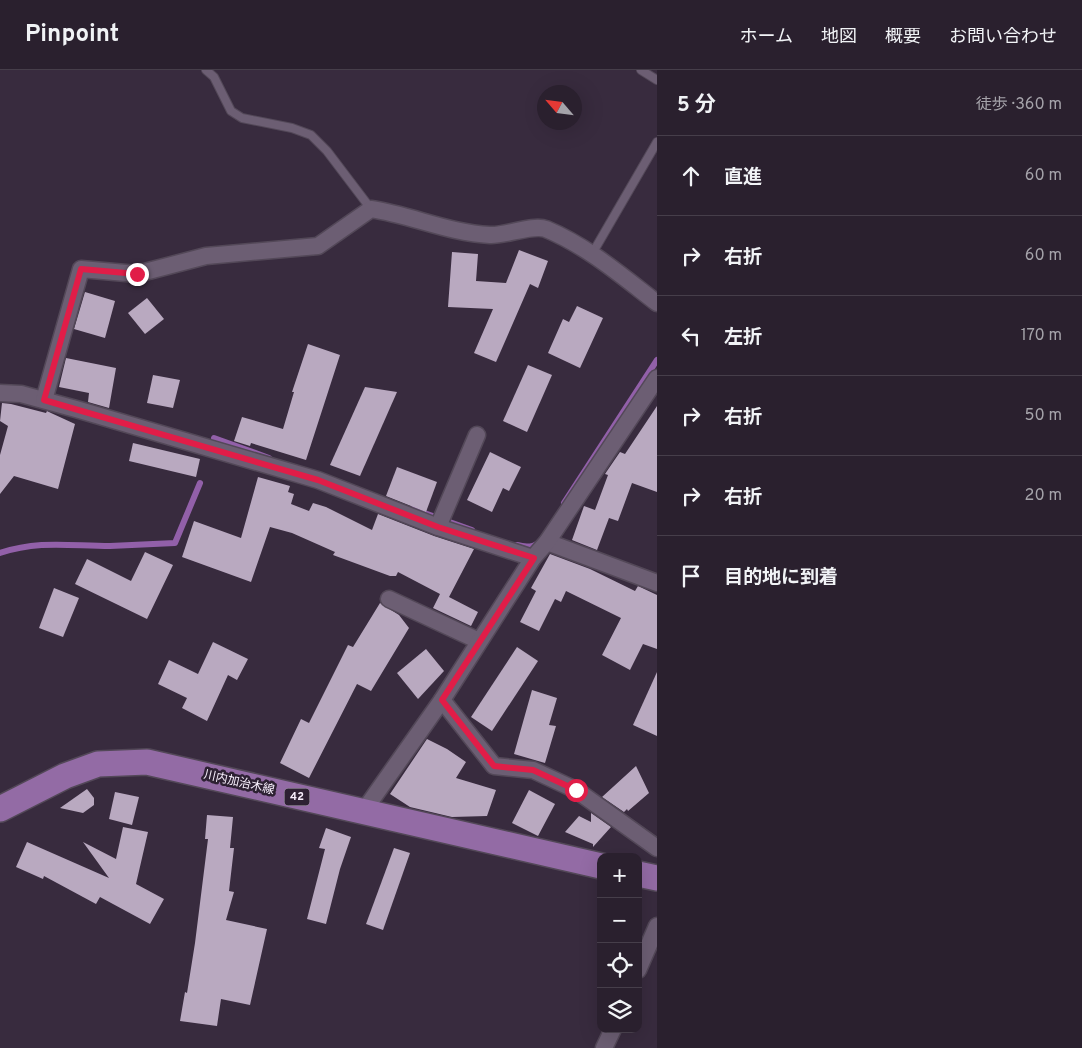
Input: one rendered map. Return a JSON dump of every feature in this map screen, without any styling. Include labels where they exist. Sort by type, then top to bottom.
[{"type":"main road","name":"川内加治木線","points":[[0,809],[65,776],[98,764],[146,762],[597,865]]},
{"type":"main road","points":[[642,875],[657,878]]},
{"type":"street","points":[[44,400],[81,269],[137,274],[206,256],[318,246],[371,208],[457,230],[492,236],[544,228],[592,254],[657,303]]},
{"type":"street","points":[[363,812],[442,700],[478,641],[657,378]]},
{"type":"street","points":[[0,393],[21,394],[44,400],[318,480],[438,526],[534,558]]},
{"type":"street","points":[[438,526],[477,435]]},
{"type":"street","points":[[547,542],[657,583]]},
{"type":"street","points":[[389,600],[478,641]]},
{"type":"street","points":[[442,700],[494,766],[533,770],[576,790],[657,848]]},
{"type":"street","points":[[642,961],[657,926]]},
{"type":"street","points":[[604,1048],[611,1033]]},
{"type":"lane","points":[[206,70],[214,77],[231,111],[242,118],[292,128],[311,135],[327,151],[371,208]]},
{"type":"lane","points":[[641,70],[657,80]]},
{"type":"lane","points":[[592,254],[657,142]]},
{"type":"building","points":[[519,250],[548,261],[538,288],[530,284],[496,362],[474,353],[493,309],[448,307],[452,252],[478,254],[476,281],[506,283]]},
{"type":"building","points":[[85,292],[115,301],[105,338],[74,329]]},
{"type":"building","points":[[147,298],[164,319],[145,334],[128,313]]},
{"type":"building","points":[[577,306],[603,318],[580,368],[548,353],[563,319],[569,322]]},
{"type":"building","points":[[308,344],[340,355],[306,460],[251,443],[250,446],[234,441],[242,417],[283,429],[294,392],[292,392]]},
{"type":"building","points":[[66,358],[116,368],[109,408],[88,402],[89,393],[59,387]]},
{"type":"building","points":[[528,365],[552,375],[527,432],[503,421]]},
{"type":"building","points":[[153,375],[180,380],[173,408],[147,403]]},
{"type":"building","points":[[365,387],[397,392],[360,476],[330,465]]},
{"type":"building","points":[[2,403],[46,413],[47,411],[75,424],[58,489],[14,476],[0,494],[0,455],[8,426],[0,421]]},
{"type":"building","points":[[657,406],[657,492],[632,483],[618,521],[609,518],[597,550],[572,540],[584,506],[595,510],[608,475],[605,474],[620,452],[625,454]]},
{"type":"building","points":[[133,443],[200,459],[196,477],[129,461]]},
{"type":"building","points":[[490,452],[521,467],[509,491],[503,488],[492,512],[467,500]]},
{"type":"building","points":[[397,467],[437,482],[426,512],[386,496]]},
{"type":"building","points":[[258,477],[290,486],[288,492],[294,494],[291,504],[309,511],[313,503],[326,507],[372,530],[378,514],[474,549],[449,597],[478,612],[471,626],[433,608],[440,594],[398,572],[396,576],[390,576],[333,555],[335,552],[292,533],[270,527],[251,582],[182,557],[194,521],[241,538]]},
{"type":"building","points":[[145,552],[173,565],[147,619],[75,584],[87,559],[131,581]]},
{"type":"building","points":[[550,554],[590,569],[635,591],[638,586],[657,595],[657,649],[643,644],[630,670],[602,655],[621,618],[566,591],[561,602],[555,599],[539,631],[520,622],[536,591],[531,588]]},
{"type":"building","points":[[54,588],[79,598],[63,637],[39,628]]},
{"type":"building","points":[[380,603],[399,615],[409,628],[371,691],[357,684],[309,778],[280,763],[301,719],[309,723],[348,645],[353,647]]},
{"type":"building","points":[[213,642],[248,659],[237,680],[228,675],[207,721],[182,708],[187,698],[158,684],[169,660],[198,674]]},
{"type":"building","points":[[517,647],[538,661],[492,731],[471,717]]},
{"type":"building","points":[[426,649],[444,671],[418,699],[397,673]]},
{"type":"building","points":[[657,672],[657,736],[633,725]]},
{"type":"building","points":[[532,690],[557,698],[549,725],[556,726],[545,763],[514,754]]},
{"type":"building","points":[[427,739],[447,749],[466,762],[456,778],[496,790],[487,816],[452,817],[410,807],[390,794]]},
{"type":"building","points":[[636,766],[649,793],[628,811],[627,809],[624,812],[602,797]]},
{"type":"building","points":[[87,789],[94,798],[94,805],[83,813],[60,808]]},
{"type":"building","points":[[529,790],[555,804],[538,836],[512,823]]},
{"type":"building","points":[[115,792],[139,797],[132,825],[109,819]]},
{"type":"building","points":[[591,813],[611,827],[593,847],[593,844],[565,832],[579,816],[591,822]]},
{"type":"building","points":[[207,815],[233,817],[230,848],[234,848],[229,891],[234,892],[226,920],[267,929],[250,1005],[221,999],[217,1026],[180,1021],[185,992],[187,993],[195,943],[208,839],[205,839]]},
{"type":"building","points":[[123,827],[148,832],[136,884],[164,899],[150,924],[100,897],[96,904],[44,876],[43,879],[16,867],[27,842],[109,878],[83,842],[116,859]]},
{"type":"building","points":[[326,828],[351,837],[340,869],[326,924],[307,919],[325,849],[319,848]]},
{"type":"building","points":[[394,848],[410,853],[383,930],[366,924]]},
{"type":"waterway","points":[[564,503],[657,360]]},
{"type":"waterway","points":[[214,438],[269,458]]},
{"type":"waterway","points":[[0,553],[28,546],[41,545],[110,546],[175,543],[200,483]]},
{"type":"waterway","points":[[413,509],[472,530]]},
{"type":"waterway","points":[[517,545],[528,547],[538,543]]},
{"type":"route","points":[[137,274],[81,269],[44,400],[318,480],[438,527],[534,558],[478,641],[442,700],[494,766],[533,770],[576,790]]}]
